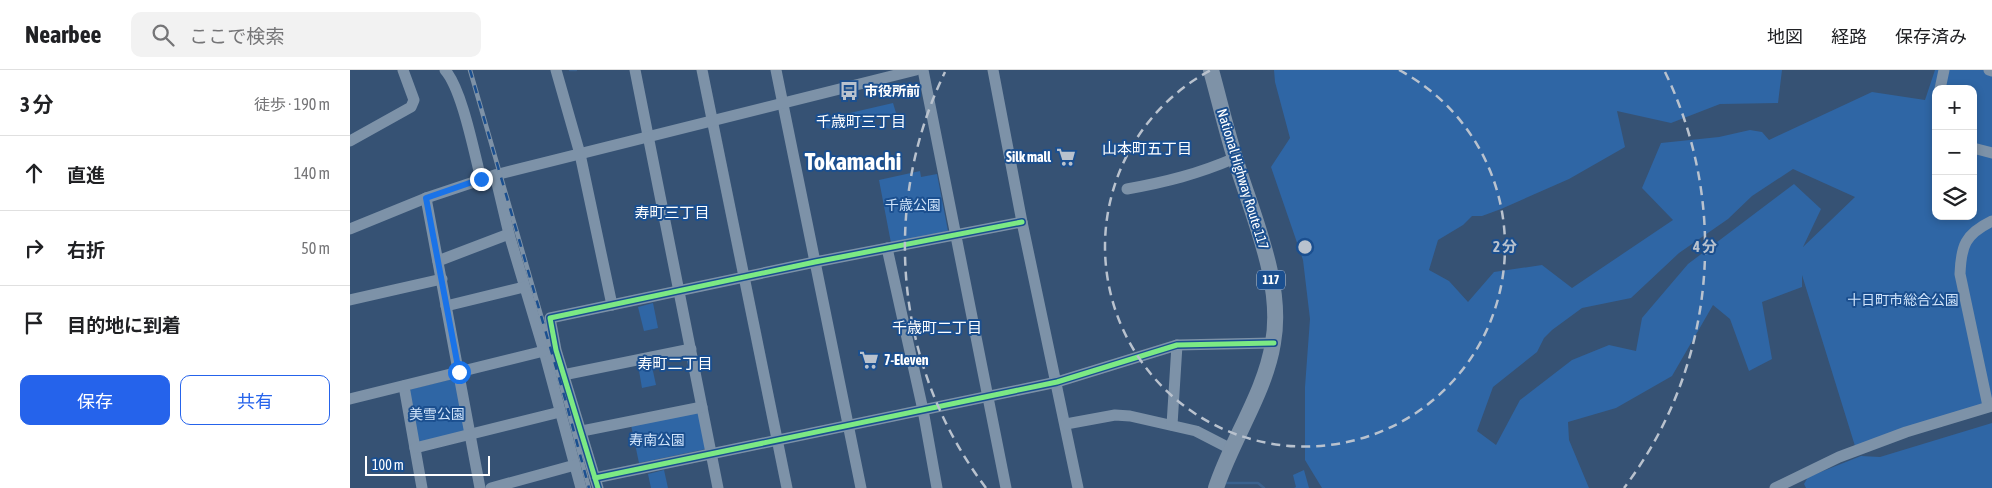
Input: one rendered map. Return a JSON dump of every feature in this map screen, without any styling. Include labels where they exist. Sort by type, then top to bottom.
[{"type":"highway","name":"National Highway Route 117","points":[[1211,70],[1235,158],[1269,264],[1275,305],[1274,342],[1263,379],[1231,449],[1216,488]]},
{"type":"street","points":[[350,142],[411,107],[414,100],[403,70]]},
{"type":"street","points":[[445,70],[452,78],[468,127],[481,179]]},
{"type":"street","points":[[556,70],[580,154],[612,305]]},
{"type":"street","points":[[635,70],[718,488]]},
{"type":"street","points":[[702,70],[787,488]]},
{"type":"street","points":[[776,70],[861,488]]},
{"type":"street","points":[[350,230],[426,198],[495,175],[916,70]]},
{"type":"street","points":[[923,70],[1006,488]]},
{"type":"street","points":[[994,70],[1022,222],[1078,488]]},
{"type":"street","points":[[1941,85],[1944,70]]},
{"type":"street","points":[[1977,149],[1992,153]]},
{"type":"street","points":[[1127,189],[1165,182],[1235,158]]},
{"type":"street","points":[[495,175],[508,234],[544,351],[581,488]]},
{"type":"street","points":[[426,198],[480,488]]},
{"type":"street","points":[[1775,488],[1847,454],[1906,432],[1990,406],[1960,274],[1961,254],[1967,239],[1977,229],[1992,221]]},
{"type":"street","points":[[1022,222],[815,262],[550,318],[564,375],[596,483],[711,454],[1057,382],[1177,345],[1274,342]]},
{"type":"street","points":[[438,261],[508,234]]},
{"type":"street","points":[[887,248],[923,410],[937,488]]},
{"type":"street","points":[[350,300],[442,279]]},
{"type":"street","points":[[446,306],[524,287]]},
{"type":"street","points":[[1172,425],[1177,345]]},
{"type":"street","points":[[564,375],[691,349]]},
{"type":"street","points":[[350,399],[544,351]]},
{"type":"street","points":[[404,386],[422,488]]},
{"type":"street","points":[[582,431],[702,407]]},
{"type":"street","points":[[415,448],[560,412]]},
{"type":"street","points":[[1066,424],[1115,415],[1196,431],[1231,449]]},
{"type":"street","points":[[491,488],[574,465]]},
{"type":"green space","name":"十日町市総合公園","points":[[1274,70],[1782,70],[1778,103],[1720,104],[1671,123],[1617,111],[1625,147],[1569,179],[1501,209],[1482,216],[1472,216],[1463,225],[1438,240],[1429,270],[1449,281],[1468,302],[1494,272],[1542,265],[1572,288],[1673,220],[1642,188],[1661,143],[1719,137],[1750,130],[1762,132],[1769,140],[1872,92],[1925,100],[1935,70],[1992,70],[1992,406],[1855,446],[1802,275],[1802,287],[1762,302],[1772,359],[1749,371],[1730,319],[1713,305],[1672,376],[1616,408],[1568,422],[1569,440],[1589,488],[1322,488],[1305,460],[1305,387],[1310,319],[1303,260],[1271,167],[1290,138],[1275,82]],"holes":[[[1793,169],[1855,197],[1803,247],[1821,209],[1794,184],[1688,264],[1642,318],[1636,351],[1609,345],[1572,360],[1520,400],[1496,445],[1477,431],[1493,387],[1537,352],[1544,338],[1552,330],[1582,308],[1631,298],[1679,253],[1728,219],[1752,196]]]},
{"type":"green space","points":[[893,103],[896,113],[830,129],[826,128],[824,119]]},
{"type":"green space","name":"千歳公園","points":[[920,171],[921,177],[937,174],[948,231],[891,243],[879,180]]},
{"type":"green space","points":[[653,303],[658,328],[644,331],[638,307]]},
{"type":"green space","points":[[651,362],[656,385],[642,388],[638,365]]},
{"type":"green space","name":"美雪公園","points":[[453,379],[457,382],[466,433],[418,444],[408,395],[411,389]]},
{"type":"green space","name":"寿南公園","points":[[698,412],[706,449],[639,463],[631,425]]},
{"type":"green space","points":[[1992,423],[1992,488],[1806,488],[1804,484],[1808,477],[1861,456],[1880,457]]},
{"type":"green space","points":[[664,470],[668,488],[651,488],[648,474]]},
{"type":"green space","points":[[1304,470],[1309,488],[1294,488],[1296,487],[1293,475]]},
{"type":"waterway","points":[[570,70],[576,70]]},
{"type":"waterway","points":[[1225,483],[1258,483],[1264,488]]},
{"type":"railway","points":[[470,70],[589,488]]},
{"type":"cycle path","points":[[598,488],[556,350],[550,318],[815,262],[1022,222]]},
{"type":"cycle path","points":[[595,478],[1057,382],[1177,345],[1274,343]]},
{"type":"place","name":"市役所前","points":[[849,91]]},
{"type":"place","name":"Silk mall","points":[[1066,157]]},
{"type":"place","name":"7-Eleven","points":[[869,360]]},
{"type":"district","name":"千歳町三丁目","points":[[861,121]]},
{"type":"district","name":"山本町五丁目","points":[[1147,148]]},
{"type":"district","name":"Tokamachi","points":[[853,161]]},
{"type":"district","name":"寿町三丁目","points":[[672,212]]},
{"type":"district","name":"千歳町二丁目","points":[[937,327]]},
{"type":"district","name":"寿町二丁目","points":[[675,363]]},
{"type":"route","points":[[459,372],[426,198],[481,179]]}]
